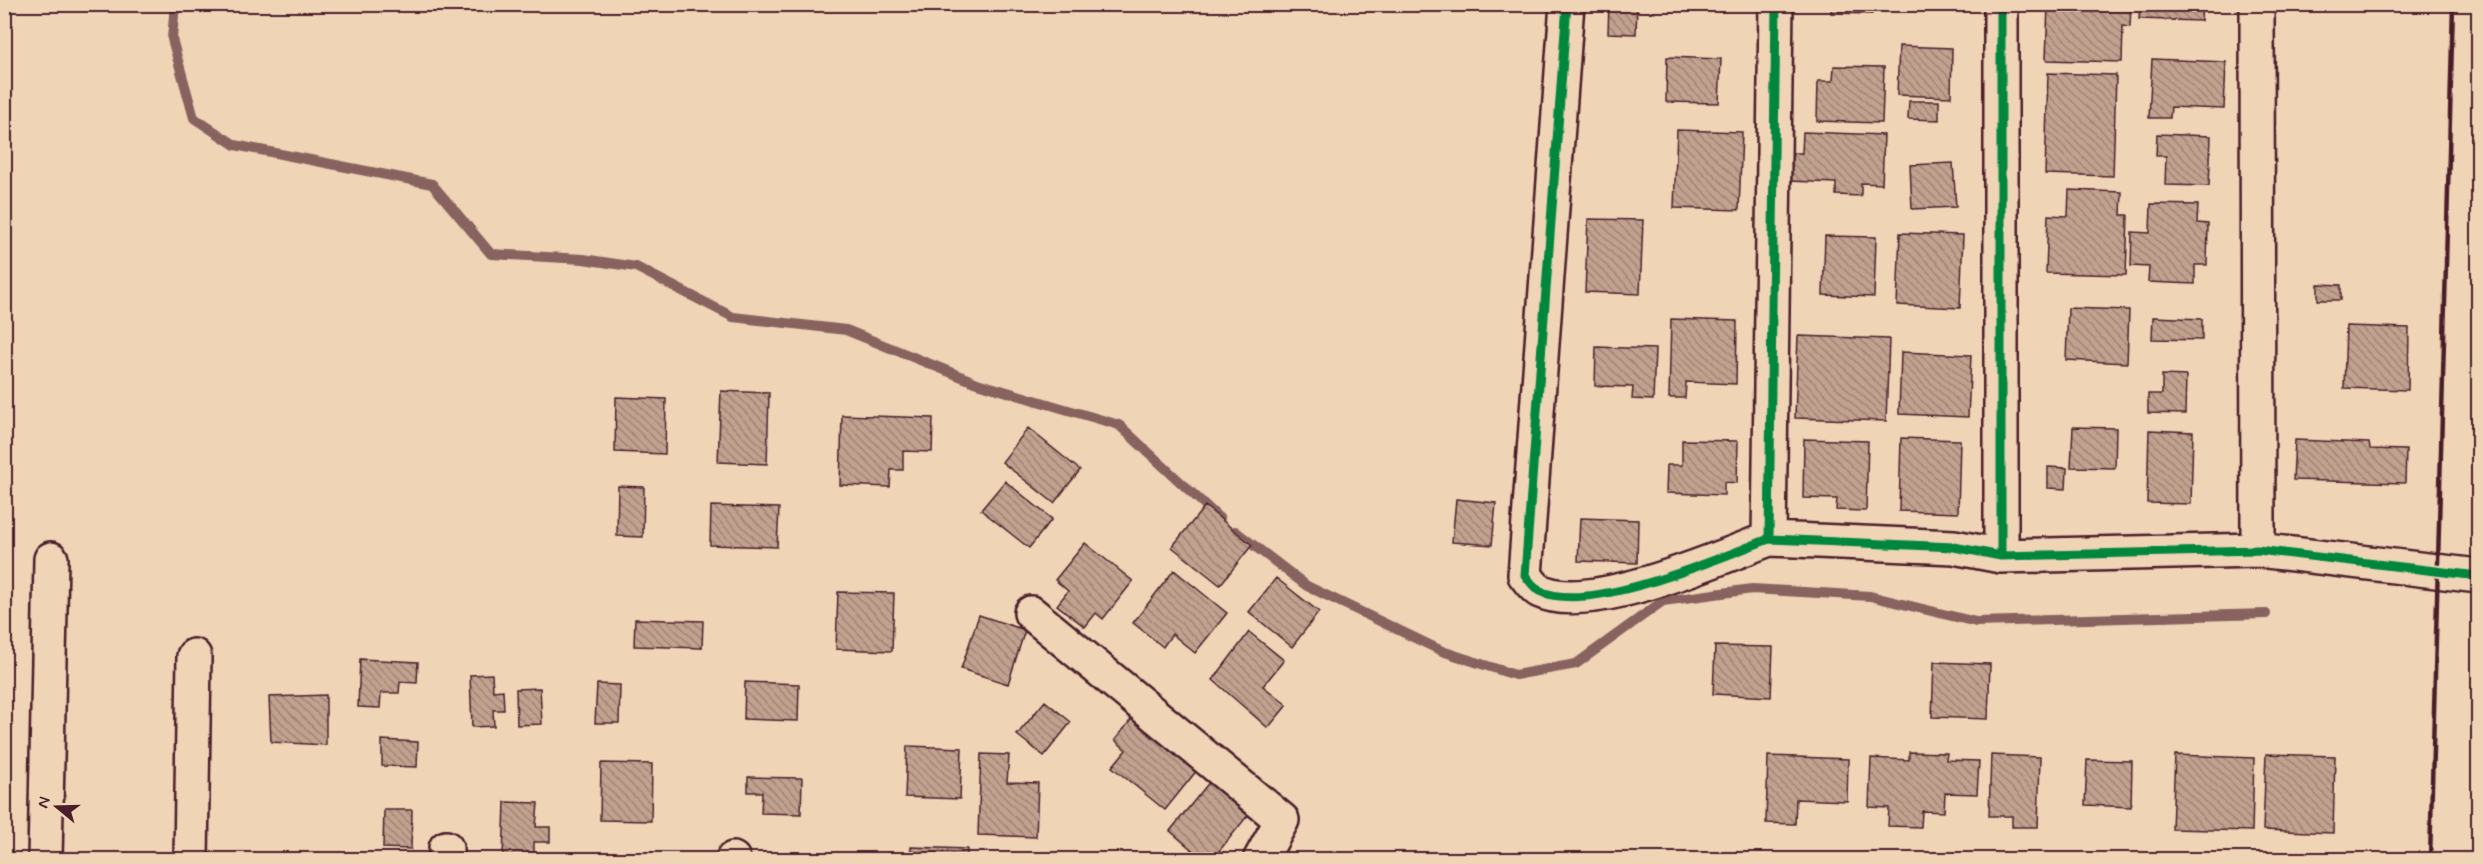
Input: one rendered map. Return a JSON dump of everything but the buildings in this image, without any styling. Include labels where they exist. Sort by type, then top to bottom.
[{"type":"street","points":[[1567,4],[1525,575],[1538,590],[1554,595],[1599,596],[1643,585],[1769,539],[1954,548],[2001,556],[2258,550],[2478,576]]},
{"type":"street","points":[[1769,539],[1776,4]]},
{"type":"street","points":[[2001,4],[2001,556]]},
{"type":"street","points":[[2257,4],[2258,550]]},
{"type":"street","points":[[45,860],[51,559]]},
{"type":"street","points":[[1031,613],[1282,820],[1260,860]]},
{"type":"street","points":[[191,860],[194,656]]},
{"type":"waterway","points":[[175,4],[172,39],[194,118],[235,145],[432,184],[491,254],[583,259],[636,267],[733,317],[846,330],[977,383],[1119,425],[1220,519]]},
{"type":"waterway","points":[[1235,531],[1307,586],[1442,651],[1515,675],[1576,664],[1663,601],[1752,589],[1870,596],[1976,622],[2266,614]]},
{"type":"railway","points":[[2430,860],[2453,4]]},
{"type":"cycle path","points":[[1567,4],[1525,575],[1540,591],[1562,596],[1590,596],[1654,581],[1769,539]]},
{"type":"cycle path","points":[[1776,4],[1769,539],[1954,547],[2001,556],[2258,550],[2478,576]]},
{"type":"cycle path","points":[[2001,4],[2001,556]]}]
